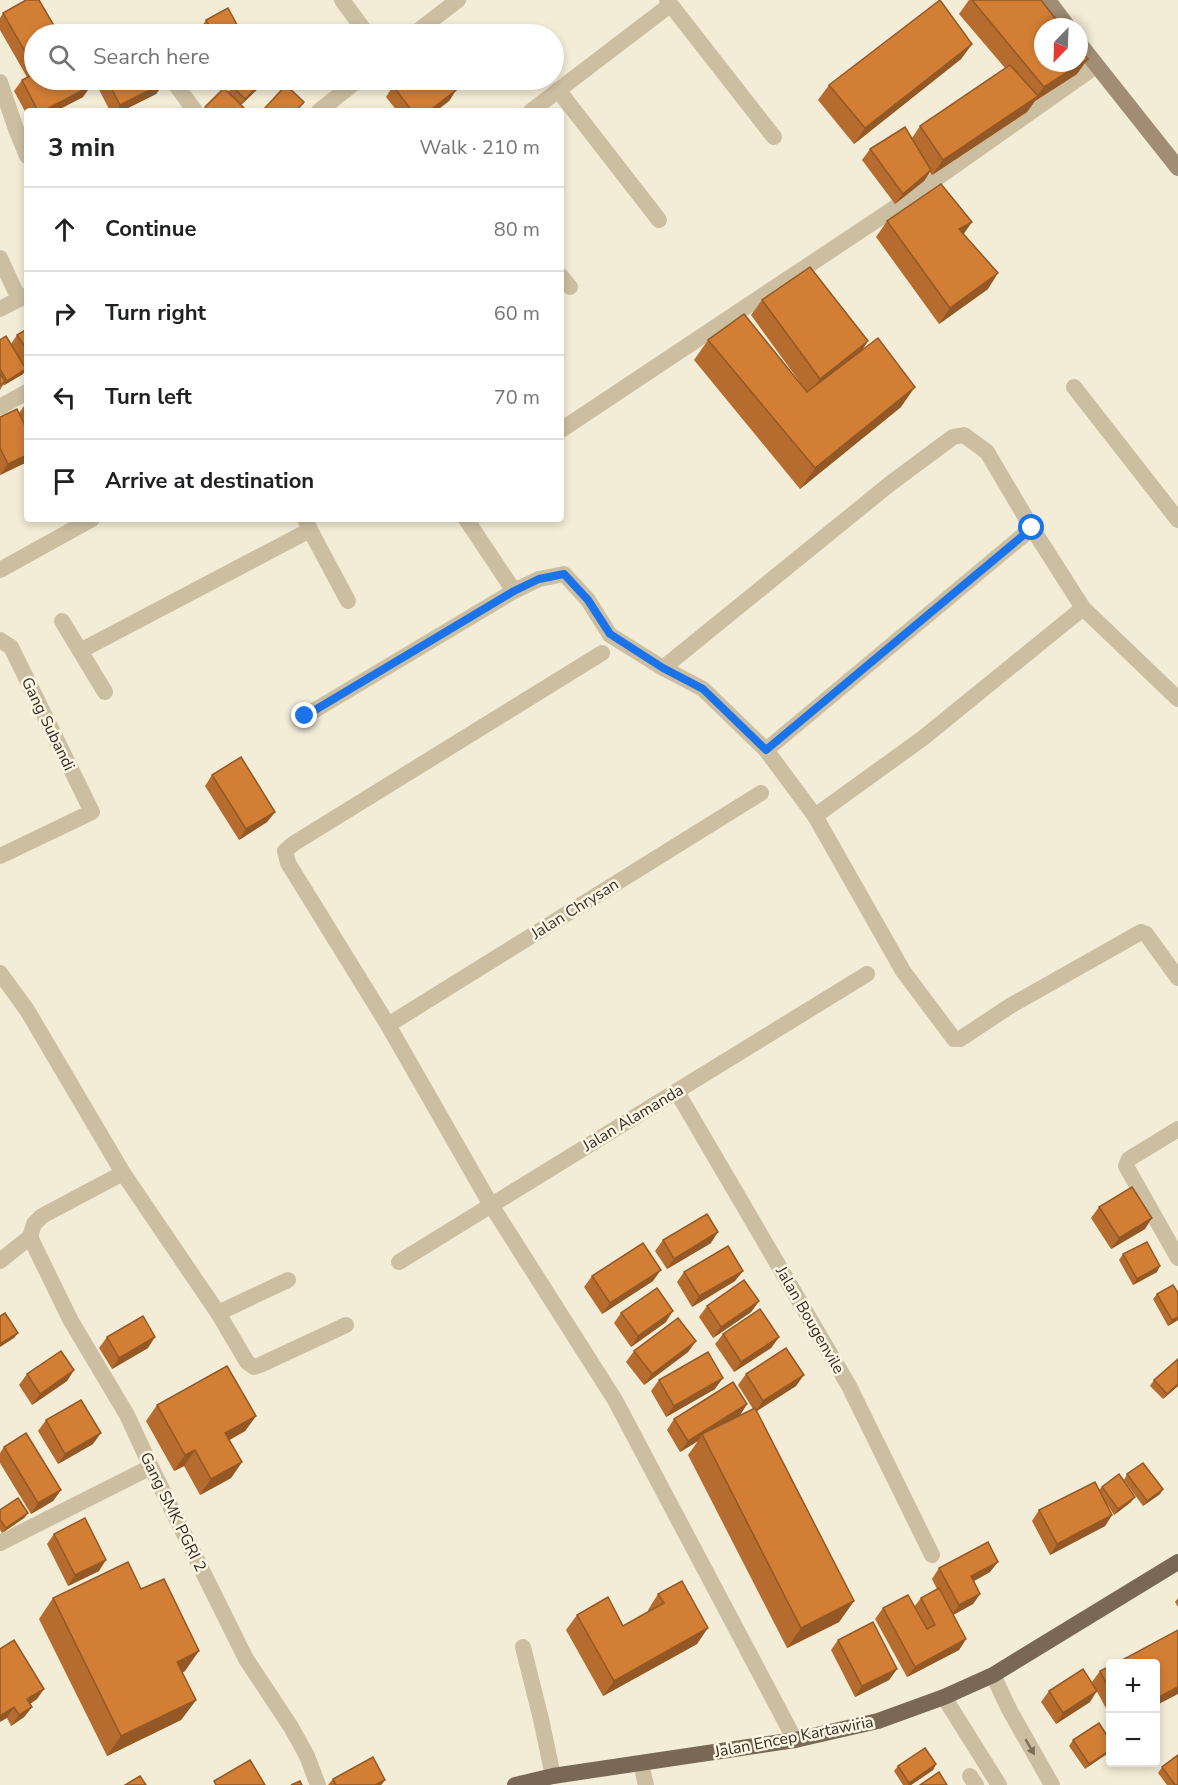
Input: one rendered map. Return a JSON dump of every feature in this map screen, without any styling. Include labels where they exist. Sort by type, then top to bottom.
[{"type":"main road","points":[[1048,0],[1061,18]]},
{"type":"main road","points":[[1088,55],[1178,168]]},
{"type":"main road","name":"Jalan Encep Kartawiria","points":[[516,1785],[553,1776],[795,1740],[878,1721],[944,1697],[993,1675],[1178,1562]]},
{"type":"street","points":[[342,0],[360,24]]},
{"type":"street","points":[[427,24],[458,0]]},
{"type":"street","points":[[564,85],[668,2],[774,137]]},
{"type":"street","points":[[564,428],[896,207],[1096,66]]},
{"type":"street","points":[[0,82],[24,149]]},
{"type":"street","points":[[180,90],[193,108]]},
{"type":"street","points":[[323,108],[345,90]]},
{"type":"street","points":[[535,108],[558,90],[659,219]]},
{"type":"street","points":[[0,258],[23,297],[0,309]]},
{"type":"street","points":[[1074,387],[1178,520]]},
{"type":"street","points":[[0,407],[24,394]]},
{"type":"street","points":[[663,668],[891,483],[953,436],[964,435],[987,452],[1083,608],[1178,699]]},
{"type":"street","points":[[0,570],[87,522]]},
{"type":"street","points":[[468,522],[514,591]]},
{"type":"street","points":[[80,651],[307,524],[348,601]]},
{"type":"street","points":[[766,750],[1032,528]]},
{"type":"street","points":[[305,716],[514,591],[539,579],[564,574],[588,600],[610,634],[663,668],[703,689],[766,750],[815,816],[903,971],[954,1039],[960,1039],[1010,1006],[1141,932],[1146,934],[1177,974]]},
{"type":"street","points":[[815,816],[923,738],[1083,608]]},
{"type":"street","points":[[62,621],[105,692]]},
{"type":"street","name":"Gang Subandi","points":[[0,640],[11,647],[92,812],[0,856]]},
{"type":"street","points":[[602,653],[303,837],[285,851],[288,863],[388,1025],[491,1205],[615,1400],[795,1740]]},
{"type":"street","name":"Jalan Chrysan","points":[[388,1025],[761,793]]},
{"type":"street","points":[[0,973],[27,1010],[123,1173],[218,1313],[247,1362],[254,1367],[346,1325]]},
{"type":"street","name":"Jalan Alamanda","points":[[399,1262],[867,974]]},
{"type":"street","name":"Jalan Bougenvile","points":[[677,1092],[849,1386],[932,1556]]},
{"type":"street","points":[[1178,1129],[1129,1159],[1126,1166],[1178,1258]]},
{"type":"street","points":[[0,1261],[30,1237],[34,1224],[42,1216],[123,1173]]},
{"type":"street","name":"Gang SMK PGRI 2","points":[[30,1237],[71,1321],[127,1415],[246,1659],[291,1727],[307,1756],[318,1785]]},
{"type":"street","points":[[218,1313],[288,1280]]},
{"type":"street","points":[[0,1543],[151,1467]]},
{"type":"street","points":[[523,1647],[553,1776]]},
{"type":"street","points":[[993,1675],[1009,1709],[1052,1785]]},
{"type":"street","points":[[944,1697],[999,1785]]},
{"type":"street","points":[[640,1764],[646,1785]]},
{"type":"building","points":[[26,0],[39,0],[53,24],[24,24],[24,50],[3,13]]},
{"type":"building","points":[[940,0],[972,44],[865,128],[829,85]]},
{"type":"building","points":[[972,0],[1041,0],[1055,18],[1034,18],[1034,72],[1068,72],[1044,87]]},
{"type":"building","points":[[228,8],[237,24],[208,24],[206,20]]},
{"type":"building","points":[[1010,65],[1038,96],[943,160],[920,126]]},
{"type":"building","points":[[27,90],[83,90],[49,108],[36,108]]},
{"type":"building","points":[[112,90],[150,90],[120,105]]},
{"type":"building","points":[[222,90],[226,90],[244,108],[206,108]]},
{"type":"building","points":[[236,90],[254,90],[245,99]]},
{"type":"building","points":[[281,90],[291,90],[304,102],[299,108],[265,108]]},
{"type":"building","points":[[396,90],[456,90],[433,108],[410,108]]},
{"type":"building","points":[[905,127],[931,170],[903,194],[870,149]]},
{"type":"building","points":[[941,184],[972,222],[959,229],[998,273],[950,308],[887,221]]},
{"type":"building","points":[[810,267],[868,341],[820,379],[762,300]]},
{"type":"building","points":[[744,314],[807,392],[878,338],[915,387],[815,468],[708,340]]},
{"type":"building","points":[[24,331],[24,346],[17,335]]},
{"type":"building","points":[[6,336],[24,366],[24,370],[7,381],[0,369],[0,340]]},
{"type":"building","points":[[0,373],[5,382],[0,385]]},
{"type":"building","points":[[17,409],[24,424],[24,456],[8,464],[0,448],[0,417]]},
{"type":"building","points":[[241,757],[275,812],[246,829],[212,775]]},
{"type":"building","points":[[1132,1187],[1152,1218],[1119,1238],[1099,1207]]},
{"type":"building","points":[[707,1214],[718,1232],[674,1259],[663,1240]]},
{"type":"building","points":[[1147,1242],[1160,1266],[1137,1279],[1123,1254]]},
{"type":"building","points":[[643,1243],[661,1270],[610,1303],[592,1276]]},
{"type":"building","points":[[728,1246],[743,1271],[699,1296],[684,1272]]},
{"type":"building","points":[[744,1280],[759,1301],[721,1327],[707,1306]]},
{"type":"building","points":[[1173,1285],[1178,1293],[1178,1317],[1172,1320],[1157,1294]]},
{"type":"building","points":[[657,1288],[673,1311],[638,1336],[621,1313]]},
{"type":"building","points":[[760,1309],[779,1337],[741,1362],[723,1334]]},
{"type":"building","points":[[5,1313],[18,1333],[0,1344],[0,1316]]},
{"type":"building","points":[[143,1316],[155,1337],[119,1358],[107,1337]]},
{"type":"building","points":[[678,1318],[696,1341],[652,1374],[634,1351]]},
{"type":"building","points":[[786,1348],[804,1375],[763,1401],[746,1374]]},
{"type":"building","points":[[61,1351],[74,1370],[40,1394],[27,1374]]},
{"type":"building","points":[[708,1352],[723,1378],[674,1406],[659,1380]]},
{"type":"building","points":[[1178,1359],[1178,1384],[1167,1394],[1154,1380]]},
{"type":"building","points":[[227,1366],[256,1416],[225,1433],[242,1462],[211,1479],[195,1450],[185,1455],[157,1405]]},
{"type":"building","points":[[733,1382],[747,1404],[688,1441],[674,1419]]},
{"type":"building","points":[[81,1400],[101,1433],[65,1454],[46,1420]]},
{"type":"building","points":[[755,1408],[854,1601],[801,1628],[702,1434]]},
{"type":"building","points":[[26,1433],[61,1490],[38,1503],[4,1447]]},
{"type":"building","points":[[1143,1463],[1163,1489],[1147,1501],[1127,1474]]},
{"type":"building","points":[[1119,1474],[1135,1497],[1118,1509],[1102,1487]]},
{"type":"building","points":[[1095,1482],[1112,1515],[1057,1544],[1039,1510]]},
{"type":"building","points":[[18,1498],[28,1513],[6,1528],[0,1520],[0,1510]]},
{"type":"building","points":[[85,1518],[106,1560],[75,1575],[54,1534]]},
{"type":"building","points":[[988,1542],[998,1562],[971,1576],[980,1594],[959,1605],[939,1568]]},
{"type":"building","points":[[128,1562],[141,1589],[164,1579],[199,1651],[177,1662],[196,1700],[121,1736],[53,1598]]},
{"type":"building","points":[[682,1581],[708,1628],[614,1681],[577,1615],[608,1597],[623,1626],[664,1603],[658,1594]]},
{"type":"building","points":[[939,1588],[966,1639],[915,1667],[883,1608],[908,1595],[927,1629],[935,1625],[921,1598]]},
{"type":"building","points":[[873,1622],[897,1669],[862,1686],[838,1640]]},
{"type":"building","points":[[1178,1630],[1178,1687],[1160,1696],[1160,1659],[1124,1659]]},
{"type":"building","points":[[14,1640],[44,1689],[27,1699],[32,1707],[19,1715],[14,1707],[0,1716],[0,1649]]},
{"type":"building","points":[[1106,1668],[1106,1683],[1100,1671]]},
{"type":"building","points":[[1083,1669],[1097,1691],[1063,1713],[1049,1691]]},
{"type":"building","points":[[1099,1723],[1106,1734],[1106,1753],[1089,1764],[1073,1740]]},
{"type":"building","points":[[925,1748],[936,1764],[909,1783],[898,1766]]},
{"type":"building","points":[[1178,1755],[1178,1785],[1175,1785],[1162,1767]]},
{"type":"building","points":[[373,1757],[385,1780],[375,1785],[336,1785],[333,1779]]},
{"type":"building","points":[[250,1760],[265,1785],[216,1785],[214,1781]]},
{"type":"building","points":[[939,1772],[947,1785],[920,1785]]},
{"type":"building","points":[[140,1776],[146,1785],[125,1785]]},
{"type":"route","points":[[305,716],[514,591],[539,579],[564,574],[588,600],[610,634],[663,668],[703,689],[766,750],[1032,528]]}]
